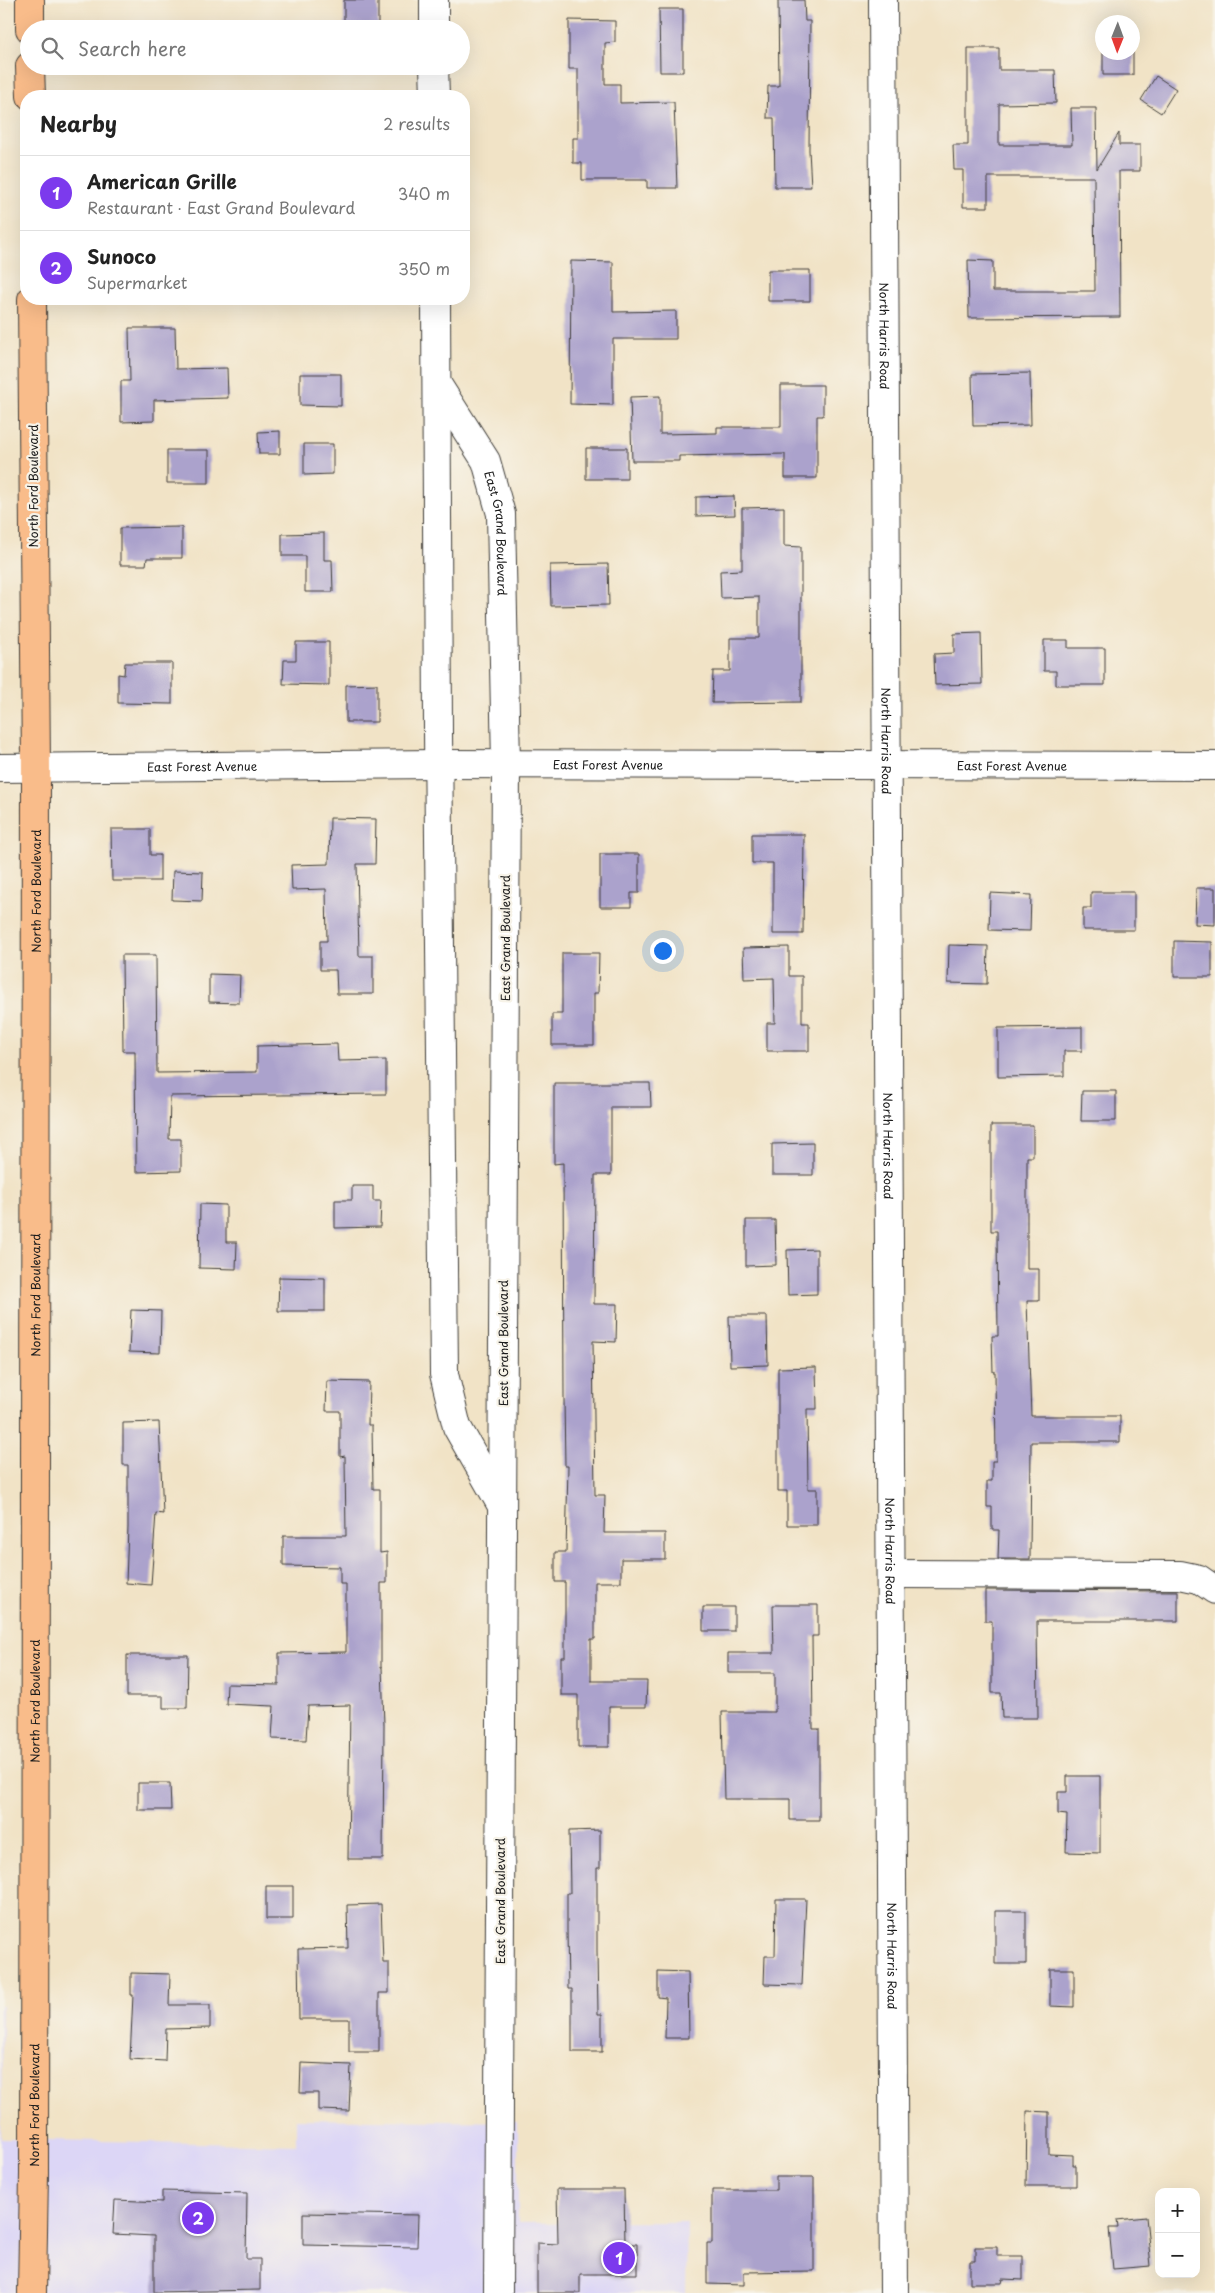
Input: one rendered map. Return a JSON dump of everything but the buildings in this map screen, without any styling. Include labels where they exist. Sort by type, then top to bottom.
[{"type":"main road","points":[[30,0],[30,20]]},
{"type":"main road","points":[[30,75],[30,90]]},
{"type":"main road","name":"North Ford Boulevard","points":[[32,305],[36,768],[34,2163],[32,2293]]},
{"type":"street","points":[[434,0],[434,20]]},
{"type":"street","name":"North Harris Road","points":[[883,0],[894,2293]]},
{"type":"street","points":[[434,75],[434,90]]},
{"type":"street","name":"East Grand Boulevard","points":[[436,305],[444,1374],[457,1427],[503,1508]]},
{"type":"street","name":"East Grand Boulevard","points":[[437,384],[486,460],[501,514],[506,764],[498,2293]]},
{"type":"street","name":"East Forest Avenue","points":[[0,768],[438,764],[1215,766]]},
{"type":"street","points":[[891,1574],[1180,1575],[1199,1579],[1215,1590]]},
{"type":"shaded area","points":[[0,2006],[2,2006],[1,2139],[296,2145],[296,2119],[518,2122],[518,2223],[687,2222],[686,2293],[0,2293]]},
{"type":"place","name":"Sunoco","points":[[198,2218]]},
{"type":"place","name":"American Grille","points":[[619,2258]]}]
